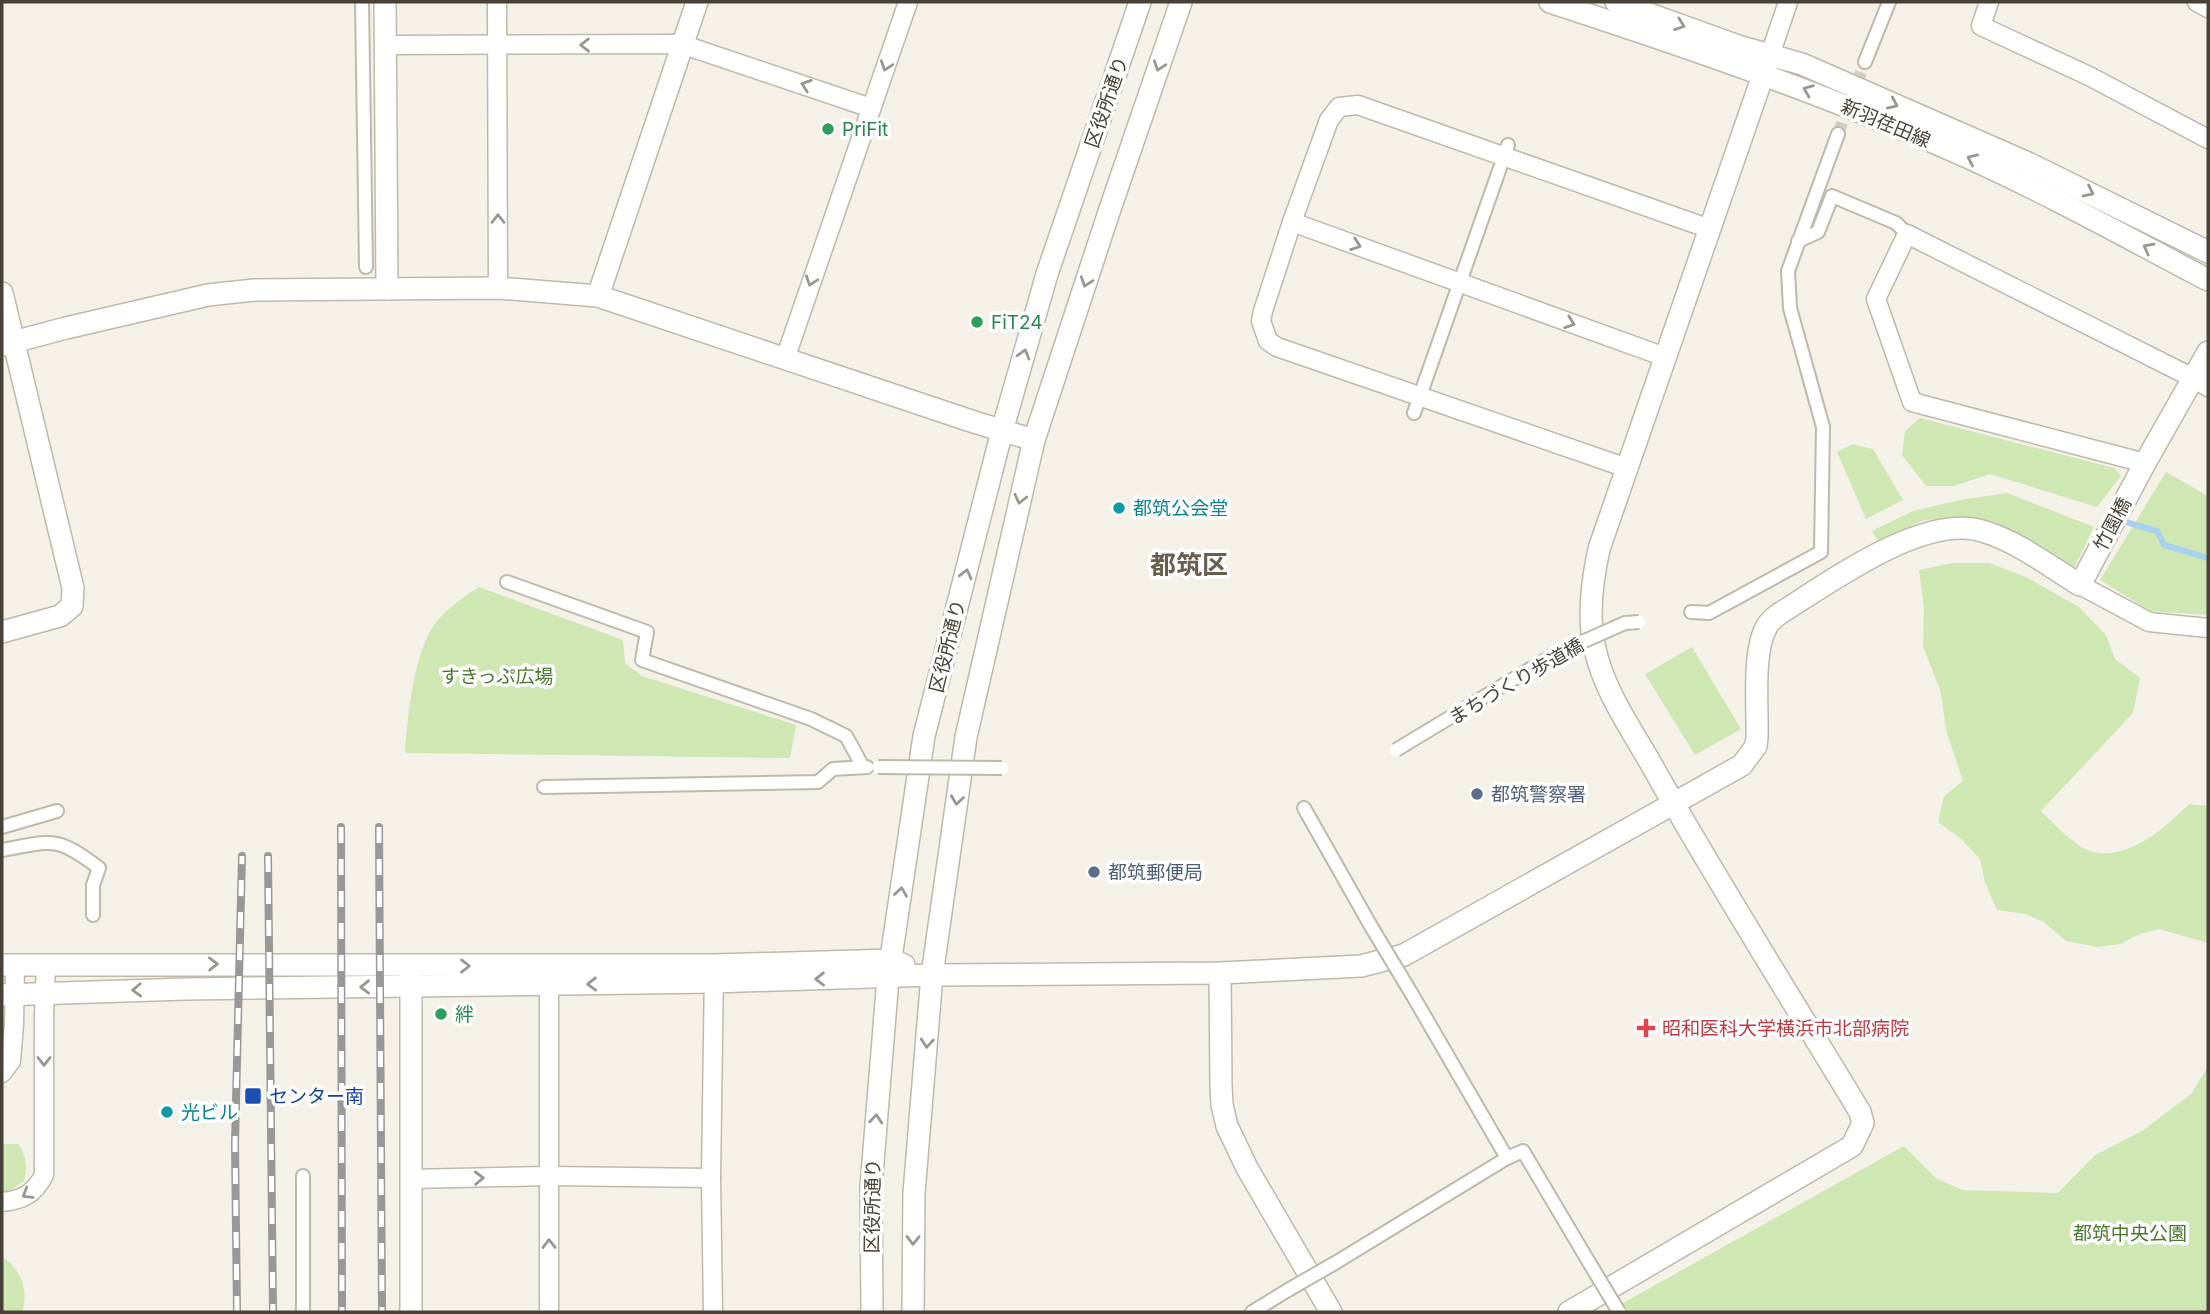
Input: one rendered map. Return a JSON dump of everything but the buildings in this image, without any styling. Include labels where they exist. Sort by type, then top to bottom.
[{"type":"street","points":[[362,2],[366,267]]},
{"type":"street","points":[[385,2],[387,289]]},
{"type":"street","points":[[497,2],[498,288]]},
{"type":"street","points":[[598,296],[697,2]]},
{"type":"street","points":[[785,359],[908,2]]},
{"type":"street","name":"区役所通り","points":[[872,1312],[871,1187],[890,969],[924,737],[1002,431],[1047,274],[1140,2]]},
{"type":"street","name":"区役所通り","points":[[913,1312],[914,1193],[932,975],[966,737],[1034,440],[1181,2]]},
{"type":"street","name":"新羽荏田線","points":[[1550,2],[1733,62],[1802,64],[2028,163],[2208,252]]},
{"type":"street","name":"新羽荏田線","points":[[1616,2],[1767,65],[1807,90],[1979,162],[2208,280]]},
{"type":"street","points":[[1569,1312],[1852,1146],[1863,1123],[1860,1112],[1674,804],[1609,688],[1595,650],[1592,588],[1595,568],[1788,2]]},
{"type":"street","points":[[1865,62],[1889,2]]},
{"type":"street","points":[[1989,2],[1981,26],[2089,76],[2208,139]]},
{"type":"street","points":[[2197,2],[2208,8]]},
{"type":"street","points":[[386,45],[681,44],[871,107]]},
{"type":"street","points":[[1627,468],[1417,404],[1268,341],[1261,321],[1292,222],[1329,120],[1339,107],[1358,105],[1506,151],[1710,229]]},
{"type":"street","points":[[1691,612],[1709,613],[1821,552],[1824,427],[1790,308],[1788,271],[1838,134]]},
{"type":"street","points":[[1417,404],[1506,151]]},
{"type":"street","points":[[1798,241],[1818,232],[1832,196],[1896,223],[1907,234],[2201,383]]},
{"type":"street","points":[[1292,222],[1665,357]]},
{"type":"street","points":[[1907,234],[1876,299],[1912,402],[2145,463]]},
{"type":"street","points":[[8,344],[208,295],[254,290],[498,288],[598,296],[1034,440]]},
{"type":"street","points":[[2,293],[8,344],[73,587],[72,606],[60,616],[2,632]]},
{"type":"street","name":"竹園橋","points":[[2080,585],[2145,463],[2201,383],[2208,352]]},
{"type":"street","points":[[8,995],[185,989],[411,976],[713,974],[890,969],[932,975],[1220,973],[1361,966],[1404,955],[1742,765],[1756,746],[1761,645],[1768,625],[1779,614],[1911,537],[1945,528],[1979,530],[2009,541],[2080,585],[2149,622],[2208,628]]},
{"type":"street","points":[[506,582],[647,632],[642,660],[823,724],[846,736],[863,768]]},
{"type":"street","name":"まちづくり歩道橋","points":[[1396,750],[1555,654],[1625,623],[1639,622]]},
{"type":"street","points":[[544,787],[818,782],[833,769],[1002,768]]},
{"type":"street","points":[[1304,808],[1507,1158]]},
{"type":"street","points":[[2,827],[57,811]]},
{"type":"street","points":[[2,849],[54,841],[74,849],[99,868],[93,885],[93,915]]},
{"type":"street","points":[[2,1073],[10,1061],[14,1024],[8,995],[8,965],[223,964],[549,985],[713,974]]},
{"type":"street","points":[[2,1202],[30,1195],[44,1175],[46,965]]},
{"type":"street","points":[[1220,973],[1221,1084],[1227,1126],[1247,1168],[1331,1312]]},
{"type":"street","points":[[713,974],[713,1312]]},
{"type":"street","points":[[411,976],[411,1312]]},
{"type":"street","points":[[549,985],[549,1312]]},
{"type":"street","points":[[1252,1312],[1507,1158],[1523,1151],[1619,1312]]},
{"type":"street","points":[[303,1176],[303,1312]]},
{"type":"street","points":[[411,1179],[548,1176],[711,1178]]},
{"type":"green space","points":[[1920,418],[2114,468],[2121,476],[2097,507],[1990,474],[1954,486],[1926,486],[1902,455],[1905,431]]},
{"type":"green space","points":[[1852,444],[1873,449],[1903,500],[1866,519],[1837,452]]},
{"type":"green space","points":[[2166,472],[2208,496],[2208,615],[2150,611],[2100,580]]},
{"type":"green space","points":[[2007,493],[2094,527],[2073,570],[2012,530],[1968,519],[1924,520],[1878,541],[1872,531],[1913,511]]},
{"type":"green space","points":[[1952,563],[1989,563],[2026,577],[2079,607],[2106,635],[2115,659],[2140,678],[2133,713],[2041,811],[2080,846],[2093,852],[2106,853],[2133,847],[2146,840],[2189,804],[2208,806],[2208,943],[2159,929],[2140,934],[2120,944],[2098,947],[2066,941],[2044,922],[2025,914],[1997,910],[1985,883],[1980,859],[1961,839],[1938,822],[1944,796],[1963,781],[1946,730],[1941,693],[1923,646],[1924,608],[1919,570]]},
{"type":"green space","name":"すきっぷ広場","points":[[479,587],[623,640],[625,663],[642,676],[796,725],[790,758],[405,753],[413,684],[429,633],[446,611]]},
{"type":"green space","points":[[1692,647],[1741,729],[1695,755],[1645,674]]},
{"type":"green space","name":"都筑中央公園","points":[[2208,1067],[2208,1312],[1607,1312],[1904,1146],[1936,1178],[1962,1190],[2058,1193],[2095,1155],[2142,1131],[2191,1094]]},
{"type":"green space","points":[[2,1144],[18,1144],[26,1162],[24,1181],[9,1191],[2,1191]]},
{"type":"green space","points":[[2,1257],[14,1267],[22,1281],[22,1312],[2,1312]]},
{"type":"waterway","points":[[2129,523],[2157,531],[2164,545],[2208,558]]},
{"type":"tunnel","points":[[1838,134],[1865,62]]},
{"type":"railway","points":[[341,827],[342,1312]]},
{"type":"railway","points":[[379,827],[382,1312]]},
{"type":"railway","points":[[237,1312],[235,1143],[242,856]]},
{"type":"railway","points":[[268,856],[273,1312]]},
{"type":"place","name":"PriFit","points":[[828,129]]},
{"type":"place","name":"FiT24","points":[[977,322]]},
{"type":"place","name":"都筑公会堂","points":[[1119,508]]},
{"type":"place","name":"都筑警察署","points":[[1477,794]]},
{"type":"place","name":"都筑郵便局","points":[[1094,872]]},
{"type":"place","name":"絆","points":[[441,1014]]},
{"type":"place","name":"昭和医科大学横浜市北部病院","points":[[1646,1028]]},
{"type":"place","name":"センター南","points":[[253,1096]]},
{"type":"place","name":"光ビル","points":[[167,1112]]},
{"type":"district","name":"都筑区","points":[[1189,565]]}]
